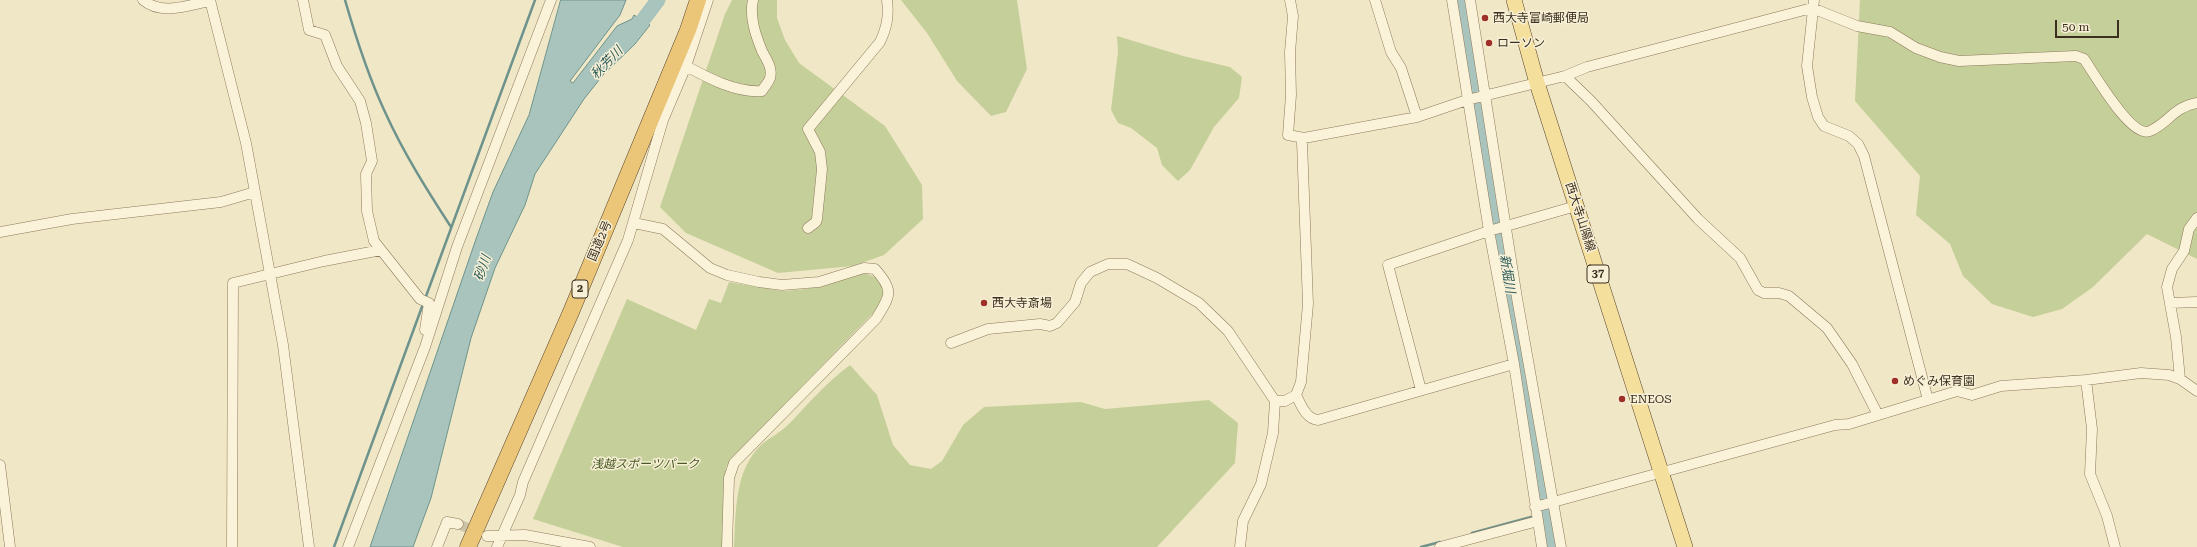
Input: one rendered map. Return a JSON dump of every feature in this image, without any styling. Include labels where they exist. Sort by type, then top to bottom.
[{"type":"highway","name":"国道2号","points":[[468,547],[693,31],[698,0]]},
{"type":"main road","name":"西大寺山陽線","points":[[1514,0],[1537,83],[1685,547]]},
{"type":"street","points":[[143,0],[155,8],[170,8],[210,0],[246,143],[283,345],[309,547]]},
{"type":"street","points":[[303,0],[309,30],[325,36],[333,59],[360,101],[372,161],[366,174],[367,211],[374,241],[423,301],[429,303],[424,340],[425,347]]},
{"type":"street","points":[[348,547],[425,347],[457,247],[551,0]]},
{"type":"street","points":[[497,547],[520,495],[523,482],[606,289],[614,274],[634,223],[663,120],[686,66],[693,31],[708,0]]},
{"type":"street","points":[[686,66],[709,79],[751,92],[762,91],[771,76],[770,66],[762,51],[754,26],[751,7],[752,0]]},
{"type":"street","points":[[808,228],[816,222],[817,219],[822,169],[820,152],[808,128],[880,42],[887,28],[889,14],[887,0]]},
{"type":"street","points":[[1290,0],[1293,16],[1290,52],[1291,95],[1288,135],[1304,138],[1417,117],[1469,100],[1565,76],[1587,66],[1813,4],[1857,26],[1890,32],[1916,48],[1940,57],[1959,61],[2076,56],[2084,59],[2119,110],[2138,129],[2144,132],[2150,131],[2180,108],[2197,103]]},
{"type":"street","points":[[1375,0],[1391,52],[1400,68],[1417,117]]},
{"type":"street","points":[[1452,0],[1504,301],[1542,547]]},
{"type":"street","points":[[1470,0],[1516,298],[1552,504],[1561,547]]},
{"type":"street","points":[[1813,4],[1807,66],[1812,97],[1818,117],[1824,126],[1849,136],[1858,144],[1864,156],[1928,400]]},
{"type":"street","points":[[1565,76],[1602,113],[1698,219],[1740,258],[1758,290],[1764,294],[1779,293],[1789,296],[1828,328],[1852,364],[1878,415]]},
{"type":"street","points":[[1304,138],[1302,142],[1308,304],[1301,382],[1296,396],[1302,409],[1309,417],[1318,420],[1514,364]]},
{"type":"street","points":[[0,232],[72,219],[221,202],[255,192]]},
{"type":"street","points":[[1421,390],[1388,265],[1491,231],[1576,206]]},
{"type":"street","points":[[2180,379],[2167,287],[2172,269],[2184,251],[2189,229],[2197,218]]},
{"type":"street","points":[[634,223],[663,229],[710,268],[727,275],[782,285],[819,282],[864,268],[876,269],[887,282],[889,298],[876,319],[734,462],[729,478],[727,547]]},
{"type":"street","points":[[232,547],[233,283],[381,250]]},
{"type":"street","points":[[951,343],[988,329],[1040,324],[1050,326],[1057,322],[1075,302],[1081,283],[1090,272],[1108,264],[1127,264],[1157,278],[1199,303],[1228,331],[1275,400],[1273,433],[1261,484],[1243,521],[1240,547]]},
{"type":"street","points":[[1504,301],[1516,298]]},
{"type":"street","points":[[2170,303],[2197,302]]},
{"type":"street","points":[[1537,507],[1878,415],[1957,391],[1972,395],[2002,386],[2086,380],[2141,373],[2169,375],[2180,379],[2197,391]]},
{"type":"street","points":[[2086,380],[2092,429],[2090,474],[2107,516],[2115,547]]},
{"type":"street","points":[[1275,400],[1285,401],[1296,396]]},
{"type":"street","points":[[0,465],[10,547]]},
{"type":"street","points":[[1440,547],[1538,521]]},
{"type":"street","points":[[437,547],[447,522],[458,524]]},
{"type":"street","points":[[487,536],[524,535],[590,547]]},
{"type":"green space","points":[[732,0],[777,0],[777,18],[785,40],[799,63],[885,126],[922,185],[923,219],[884,255],[853,266],[778,273],[686,233],[660,207],[725,14]]},
{"type":"green space","points":[[901,0],[1017,0],[1027,69],[1006,112],[991,116],[957,81],[927,33]]},
{"type":"green space","points":[[1860,0],[2197,0],[2197,259],[2147,234],[2093,287],[2062,309],[2033,317],[1992,304],[1963,276],[1950,244],[1916,215],[1920,176],[1855,101]]},
{"type":"green space","points":[[1117,36],[1183,56],[1230,67],[1242,77],[1239,98],[1214,127],[1190,170],[1178,181],[1162,165],[1157,148],[1131,128],[1118,123],[1111,110],[1118,52]]},
{"type":"green space","name":"浅越スポーツパーク","points":[[864,273],[876,278],[883,284],[884,293],[880,306],[734,456],[726,467],[724,547],[623,547],[533,519],[627,299],[696,330],[709,299],[721,303],[729,282],[782,291],[807,289]]},
{"type":"green space","points":[[850,365],[877,395],[893,445],[910,465],[931,469],[942,461],[963,425],[984,407],[1081,402],[1105,409],[1209,400],[1238,423],[1235,463],[1157,547],[734,547],[738,492],[746,466],[753,454],[762,444],[786,427],[826,386]]},
{"type":"water","name":"砂川","points":[[561,0],[626,0],[620,15],[570,81],[573,83],[617,26],[632,19],[634,15],[650,25],[635,44],[603,75],[584,99],[535,174],[525,205],[495,268],[471,338],[431,498],[413,547],[370,547],[493,192],[529,115]]},
{"type":"waterway","points":[[345,0],[373,85],[392,127],[424,185],[451,227]]},
{"type":"waterway","points":[[425,299],[535,0]]},
{"type":"waterway","name":"秋芳川","points":[[631,36],[658,0]]},
{"type":"waterway","name":"新堀川","points":[[1462,0],[1551,547]]},
{"type":"waterway","points":[[334,547],[423,304]]},
{"type":"waterway","points":[[1472,533],[1531,517]]},
{"type":"waterway","points":[[1421,547],[1440,542]]},
{"type":"tunnel","points":[[458,524],[480,533]]},
{"type":"place","name":"西大寺富崎郵便局","points":[[1485,18]]},
{"type":"place","name":"ローソン","points":[[1489,43]]},
{"type":"place","name":"西大寺斎場","points":[[984,303]]},
{"type":"place","name":"めぐみ保育園","points":[[1895,381]]},
{"type":"place","name":"ENEOS","points":[[1622,399]]}]
